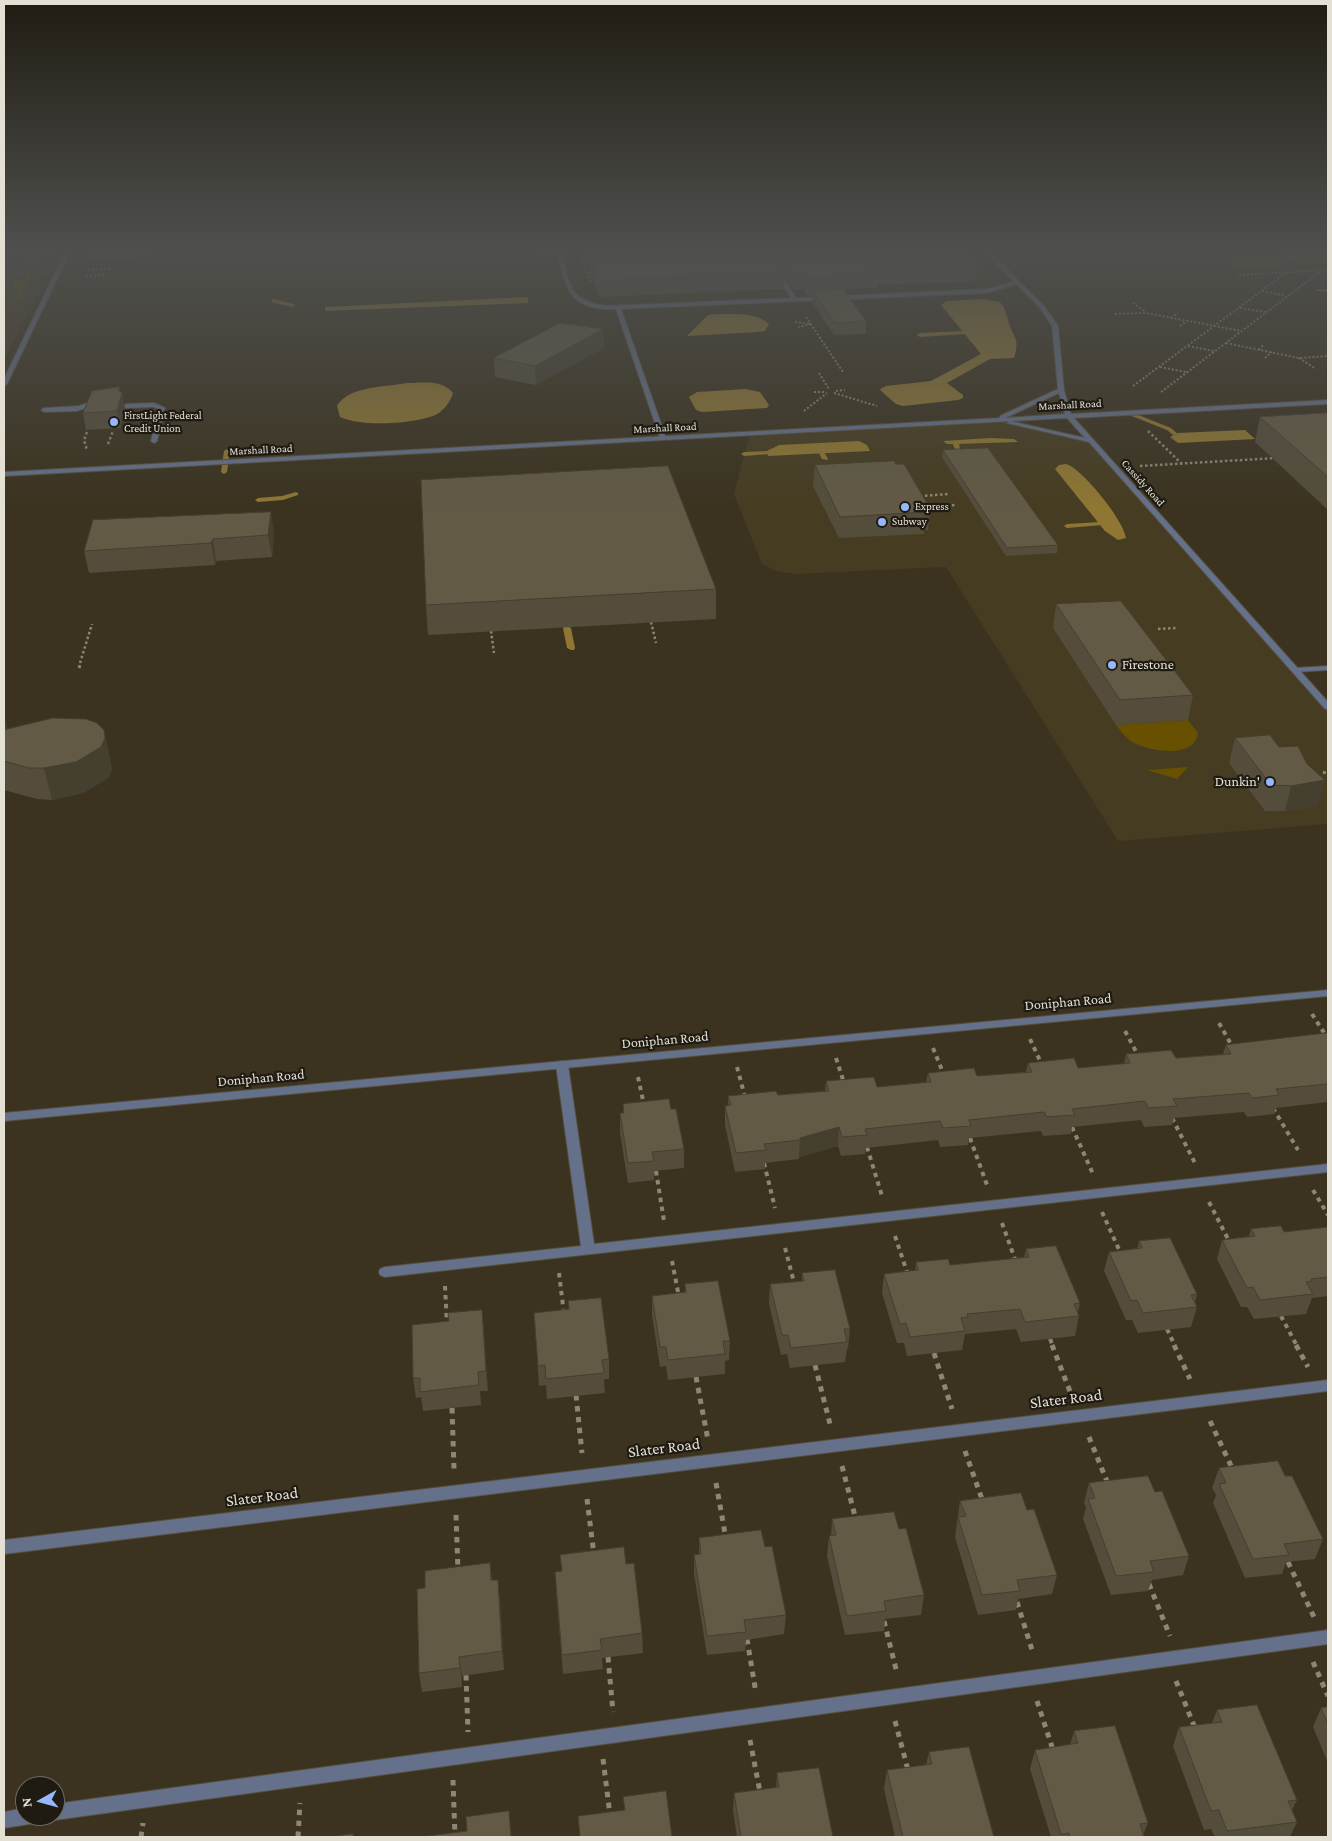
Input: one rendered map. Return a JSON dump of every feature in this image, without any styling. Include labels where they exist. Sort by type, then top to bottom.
[{"type":"street","points":[[4,384],[26,338]]},
{"type":"street","points":[[628,338],[663,438]]},
{"type":"street","name":"Cassidy Road","points":[[1056,338],[1061,390],[1069,416],[1328,707]]},
{"type":"street","points":[[997,420],[1061,390]]},
{"type":"street","points":[[120,400],[128,400],[142,406]]},
{"type":"street","points":[[77,409],[95,401],[103,401]]},
{"type":"street","name":"Marshall Road","points":[[4,474],[1328,402]]},
{"type":"street","points":[[126,406],[154,405],[162,408],[154,441]]},
{"type":"street","points":[[44,410],[95,408]]},
{"type":"street","points":[[997,420],[1092,442]]},
{"type":"street","points":[[1295,670],[1328,668]]},
{"type":"street","name":"Doniphan Road","points":[[4,1117],[1328,993]]},
{"type":"street","points":[[562,1065],[588,1249]]},
{"type":"street","points":[[385,1272],[1328,1168]]},
{"type":"street","name":"Slater Road","points":[[4,1547],[1323,1386]]},
{"type":"street","points":[[65,1811],[1326,1637]]},
{"type":"path","points":[[821,338],[843,372]]},
{"type":"path","points":[[1133,386],[1199,338]]},
{"type":"path","points":[[1160,392],[1232,338]]},
{"type":"path","points":[[1225,343],[1299,358],[1328,356]]},
{"type":"path","points":[[1258,350],[1264,344]]},
{"type":"path","points":[[1188,346],[1215,351]]},
{"type":"path","points":[[1265,358],[1272,352]]},
{"type":"path","points":[[1299,358],[1316,369]]},
{"type":"path","points":[[1160,367],[1187,372]]},
{"type":"path","points":[[819,373],[829,389]]},
{"type":"path","points":[[846,390],[835,392],[877,407]]},
{"type":"path","points":[[814,392],[824,392]]},
{"type":"path","points":[[799,415],[827,393]]},
{"type":"path","points":[[1147,430],[1181,464]]},
{"type":"path","points":[[108,444],[112,431]]},
{"type":"path","points":[[1114,467],[1278,458]]},
{"type":"path","points":[[912,496],[949,494]]},
{"type":"path","points":[[919,507],[956,505]]},
{"type":"path","points":[[650,622],[656,643]]},
{"type":"path","points":[[79,668],[92,624]]},
{"type":"path","points":[[1158,629],[1178,628]]},
{"type":"path","points":[[491,631],[494,653]]},
{"type":"path","points":[[1323,772],[1328,774]]},
{"type":"path","points":[[1313,1016],[1328,1039]]},
{"type":"path","points":[[1220,1024],[1237,1054]]},
{"type":"path","points":[[1126,1034],[1142,1063]]},
{"type":"path","points":[[1032,1043],[1045,1072]]},
{"type":"path","points":[[934,1050],[947,1082]]},
{"type":"path","points":[[634,1058],[645,1112]]},
{"type":"path","points":[[837,1060],[846,1088]]},
{"type":"path","points":[[738,1069],[747,1104]]},
{"type":"path","points":[[1273,1108],[1328,1215]]},
{"type":"path","points":[[1172,1118],[1234,1248]]},
{"type":"path","points":[[1072,1128],[1124,1260]]},
{"type":"path","points":[[557,1253],[564,1320]]},
{"type":"path","points":[[444,1265],[447,1331]]},
{"type":"path","points":[[1280,1316],[1323,1386]]},
{"type":"path","points":[[1288,1562],[1326,1637]]},
{"type":"path","points":[[1147,1580],[1197,1734]]},
{"type":"path","points":[[1016,1599],[1055,1756]]},
{"type":"path","points":[[883,1620],[910,1776]]},
{"type":"path","points":[[746,1639],[761,1799]]},
{"type":"path","points":[[1303,1641],[1328,1696]]},
{"type":"path","points":[[608,1658],[610,1821]]},
{"type":"path","points":[[466,1675],[468,1756]]},
{"type":"path","points":[[452,1758],[454,1837]]},
{"type":"path","points":[[298,1837],[301,1779]]},
{"type":"shaded area","points":[[4,338],[15,338],[4,360]]},
{"type":"shaded area","points":[[968,338],[1015,338],[1017,346],[1014,358],[990,359],[947,383],[963,395],[963,398],[958,400],[903,406],[896,404],[880,389],[886,386],[931,381],[981,354]]},
{"type":"shaded area","points":[[426,382],[438,384],[453,393],[443,410],[423,419],[373,423],[340,417],[337,406],[342,399],[368,388]]},
{"type":"shaded area","points":[[746,389],[760,392],[769,405],[767,408],[702,412],[696,410],[689,397],[697,392]]},
{"type":"shaded area","points":[[997,420],[1092,441],[1328,707],[1328,824],[1118,841],[946,567],[795,574],[776,571],[762,564],[734,494],[750,433]]},
{"type":"shaded area","points":[[1245,430],[1255,439],[1178,443],[1170,437],[1178,433]]},
{"type":"shaded area","points":[[990,438],[1014,439],[1018,442],[947,444],[943,441]]},
{"type":"shaded area","points":[[859,441],[867,445],[870,451],[768,456],[767,451],[779,445]]},
{"type":"shaded area","points":[[1066,464],[1082,475],[1102,496],[1124,530],[1126,538],[1118,540],[1105,531],[1055,469],[1059,465]]},
{"type":"shaded area","points":[[1188,720],[1198,733],[1195,742],[1189,747],[1170,751],[1149,748],[1132,742],[1116,725]]},
{"type":"shaded area","points":[[1188,767],[1177,779],[1147,770]]},
{"type":"building","points":[[532,338],[587,338],[535,366],[494,358]]},
{"type":"building","points":[[120,387],[118,390],[122,393],[117,411],[83,413],[92,391]]},
{"type":"building","points":[[1328,413],[1328,477],[1260,417]]},
{"type":"building","points":[[988,448],[1058,545],[1007,548],[943,450]]},
{"type":"building","points":[[894,461],[896,464],[904,464],[930,508],[924,508],[926,512],[840,517],[815,465]]},
{"type":"building","points":[[668,466],[716,589],[426,605],[421,480]]},
{"type":"building","points":[[271,512],[268,535],[213,539],[211,543],[84,551],[93,520]]},
{"type":"building","points":[[1121,601],[1193,695],[1120,700],[1056,604]]},
{"type":"building","points":[[53,718],[86,719],[97,723],[104,730],[105,738],[101,747],[76,762],[44,768],[29,768],[4,761],[4,730]]},
{"type":"building","points":[[1270,735],[1279,747],[1298,746],[1307,764],[1325,780],[1291,786],[1271,785],[1235,738]]},
{"type":"building","points":[[1328,1033],[1328,1084],[1276,1089],[1279,1095],[1252,1098],[1249,1093],[1173,1099],[1177,1106],[1148,1108],[1145,1101],[1072,1109],[1075,1115],[1047,1117],[1044,1112],[969,1120],[971,1126],[943,1128],[940,1121],[865,1129],[867,1135],[842,1137],[839,1127],[800,1138],[800,1140],[764,1144],[766,1150],[736,1153],[725,1106],[731,1105],[728,1096],[776,1091],[778,1095],[829,1091],[826,1081],[874,1077],[877,1087],[931,1082],[928,1073],[974,1068],[977,1076],[1032,1072],[1028,1063],[1074,1058],[1078,1068],[1130,1063],[1126,1054],[1171,1050],[1176,1058],[1231,1054],[1226,1045]]},
{"type":"building","points":[[669,1099],[671,1109],[676,1109],[684,1149],[652,1152],[654,1161],[628,1163],[620,1113],[624,1113],[623,1104]]},
{"type":"building","points":[[1281,1226],[1284,1232],[1328,1227],[1328,1277],[1311,1279],[1312,1281],[1306,1282],[1313,1294],[1260,1300],[1253,1287],[1247,1288],[1222,1240],[1255,1236],[1251,1229]]},
{"type":"building","points":[[1170,1238],[1197,1294],[1191,1295],[1197,1307],[1143,1313],[1137,1300],[1131,1301],[1109,1252],[1142,1248],[1139,1241]]},
{"type":"building","points":[[1056,1246],[1080,1303],[1074,1304],[1079,1316],[1025,1322],[1020,1309],[967,1314],[968,1317],[961,1318],[965,1331],[910,1337],[906,1323],[900,1324],[884,1274],[918,1270],[916,1262],[948,1259],[950,1265],[1029,1257],[1026,1249]]},
{"type":"building","points":[[835,1270],[850,1329],[844,1329],[847,1342],[791,1348],[788,1335],[782,1335],[770,1284],[804,1281],[802,1273]]},
{"type":"building","points":[[718,1281],[730,1341],[723,1341],[725,1354],[668,1360],[666,1347],[660,1347],[652,1296],[686,1292],[685,1284]]},
{"type":"building","points":[[601,1298],[609,1359],[602,1360],[604,1373],[546,1379],[545,1365],[538,1366],[534,1313],[569,1309],[568,1301]]},
{"type":"building","points":[[482,1310],[486,1371],[478,1372],[479,1385],[420,1392],[420,1378],[413,1378],[412,1325],[449,1321],[448,1313]]},
{"type":"building","points":[[1278,1461],[1285,1476],[1292,1476],[1323,1539],[1284,1544],[1289,1555],[1253,1559],[1219,1484],[1226,1483],[1219,1468]]},
{"type":"building","points":[[1148,1476],[1155,1492],[1162,1491],[1189,1556],[1150,1561],[1154,1572],[1116,1576],[1088,1499],[1095,1498],[1089,1483]]},
{"type":"building","points":[[1021,1493],[1027,1510],[1034,1509],[1057,1575],[1017,1580],[1020,1591],[982,1595],[958,1517],[966,1516],[960,1501]]},
{"type":"building","points":[[894,1512],[899,1529],[906,1528],[924,1595],[884,1601],[886,1611],[847,1616],[829,1536],[836,1535],[832,1519]]},
{"type":"building","points":[[761,1530],[765,1547],[772,1546],[786,1615],[744,1620],[746,1632],[707,1636],[694,1555],[701,1554],[699,1538]]},
{"type":"building","points":[[624,1547],[626,1564],[634,1563],[642,1633],[600,1639],[602,1650],[562,1655],[555,1572],[562,1571],[560,1555]]},
{"type":"building","points":[[490,1563],[491,1580],[498,1580],[502,1651],[459,1657],[460,1668],[419,1673],[417,1589],[425,1588],[425,1571]]},
{"type":"building","points":[[1257,1705],[1297,1800],[1288,1801],[1297,1822],[1227,1831],[1219,1810],[1211,1811],[1179,1727],[1222,1722],[1217,1710]]},
{"type":"building","points":[[1328,1707],[1328,1724],[1321,1708]]},
{"type":"building","points":[[1115,1726],[1148,1823],[1140,1824],[1144,1837],[1070,1837],[1069,1833],[1061,1834],[1035,1750],[1078,1743],[1074,1731]]},
{"type":"building","points":[[969,1747],[994,1837],[903,1837],[887,1770],[932,1764],[929,1752]]},
{"type":"building","points":[[819,1768],[833,1837],[741,1837],[734,1793],[779,1787],[777,1773]]},
{"type":"building","points":[[666,1791],[672,1837],[580,1837],[578,1816],[625,1810],[623,1797]]},
{"type":"building","points":[[509,1811],[511,1837],[420,1837],[467,1831],[466,1817]]},
{"type":"building","points":[[353,1834],[353,1837],[329,1837]]},
{"type":"waterway","points":[[1126,412],[1169,429],[1175,434]]},
{"type":"waterway","points":[[956,444],[959,453]]},
{"type":"waterway","points":[[224,472],[227,451]]},
{"type":"waterway","points":[[744,454],[768,453]]},
{"type":"waterway","points":[[822,453],[825,459]]},
{"type":"waterway","points":[[258,500],[283,498],[296,494]]},
{"type":"waterway","points":[[1067,526],[1100,524]]},
{"type":"waterway","points":[[567,628],[571,648]]},
{"type":"place","name":"FirstLight Federal Credit Union","points":[[114,422]]},
{"type":"place","name":"Express","points":[[905,507]]},
{"type":"place","name":"Subway","points":[[882,522]]},
{"type":"place","name":"Firestone","points":[[1112,665]]},
{"type":"place","name":"Dunkin'","points":[[1270,782]]}]
